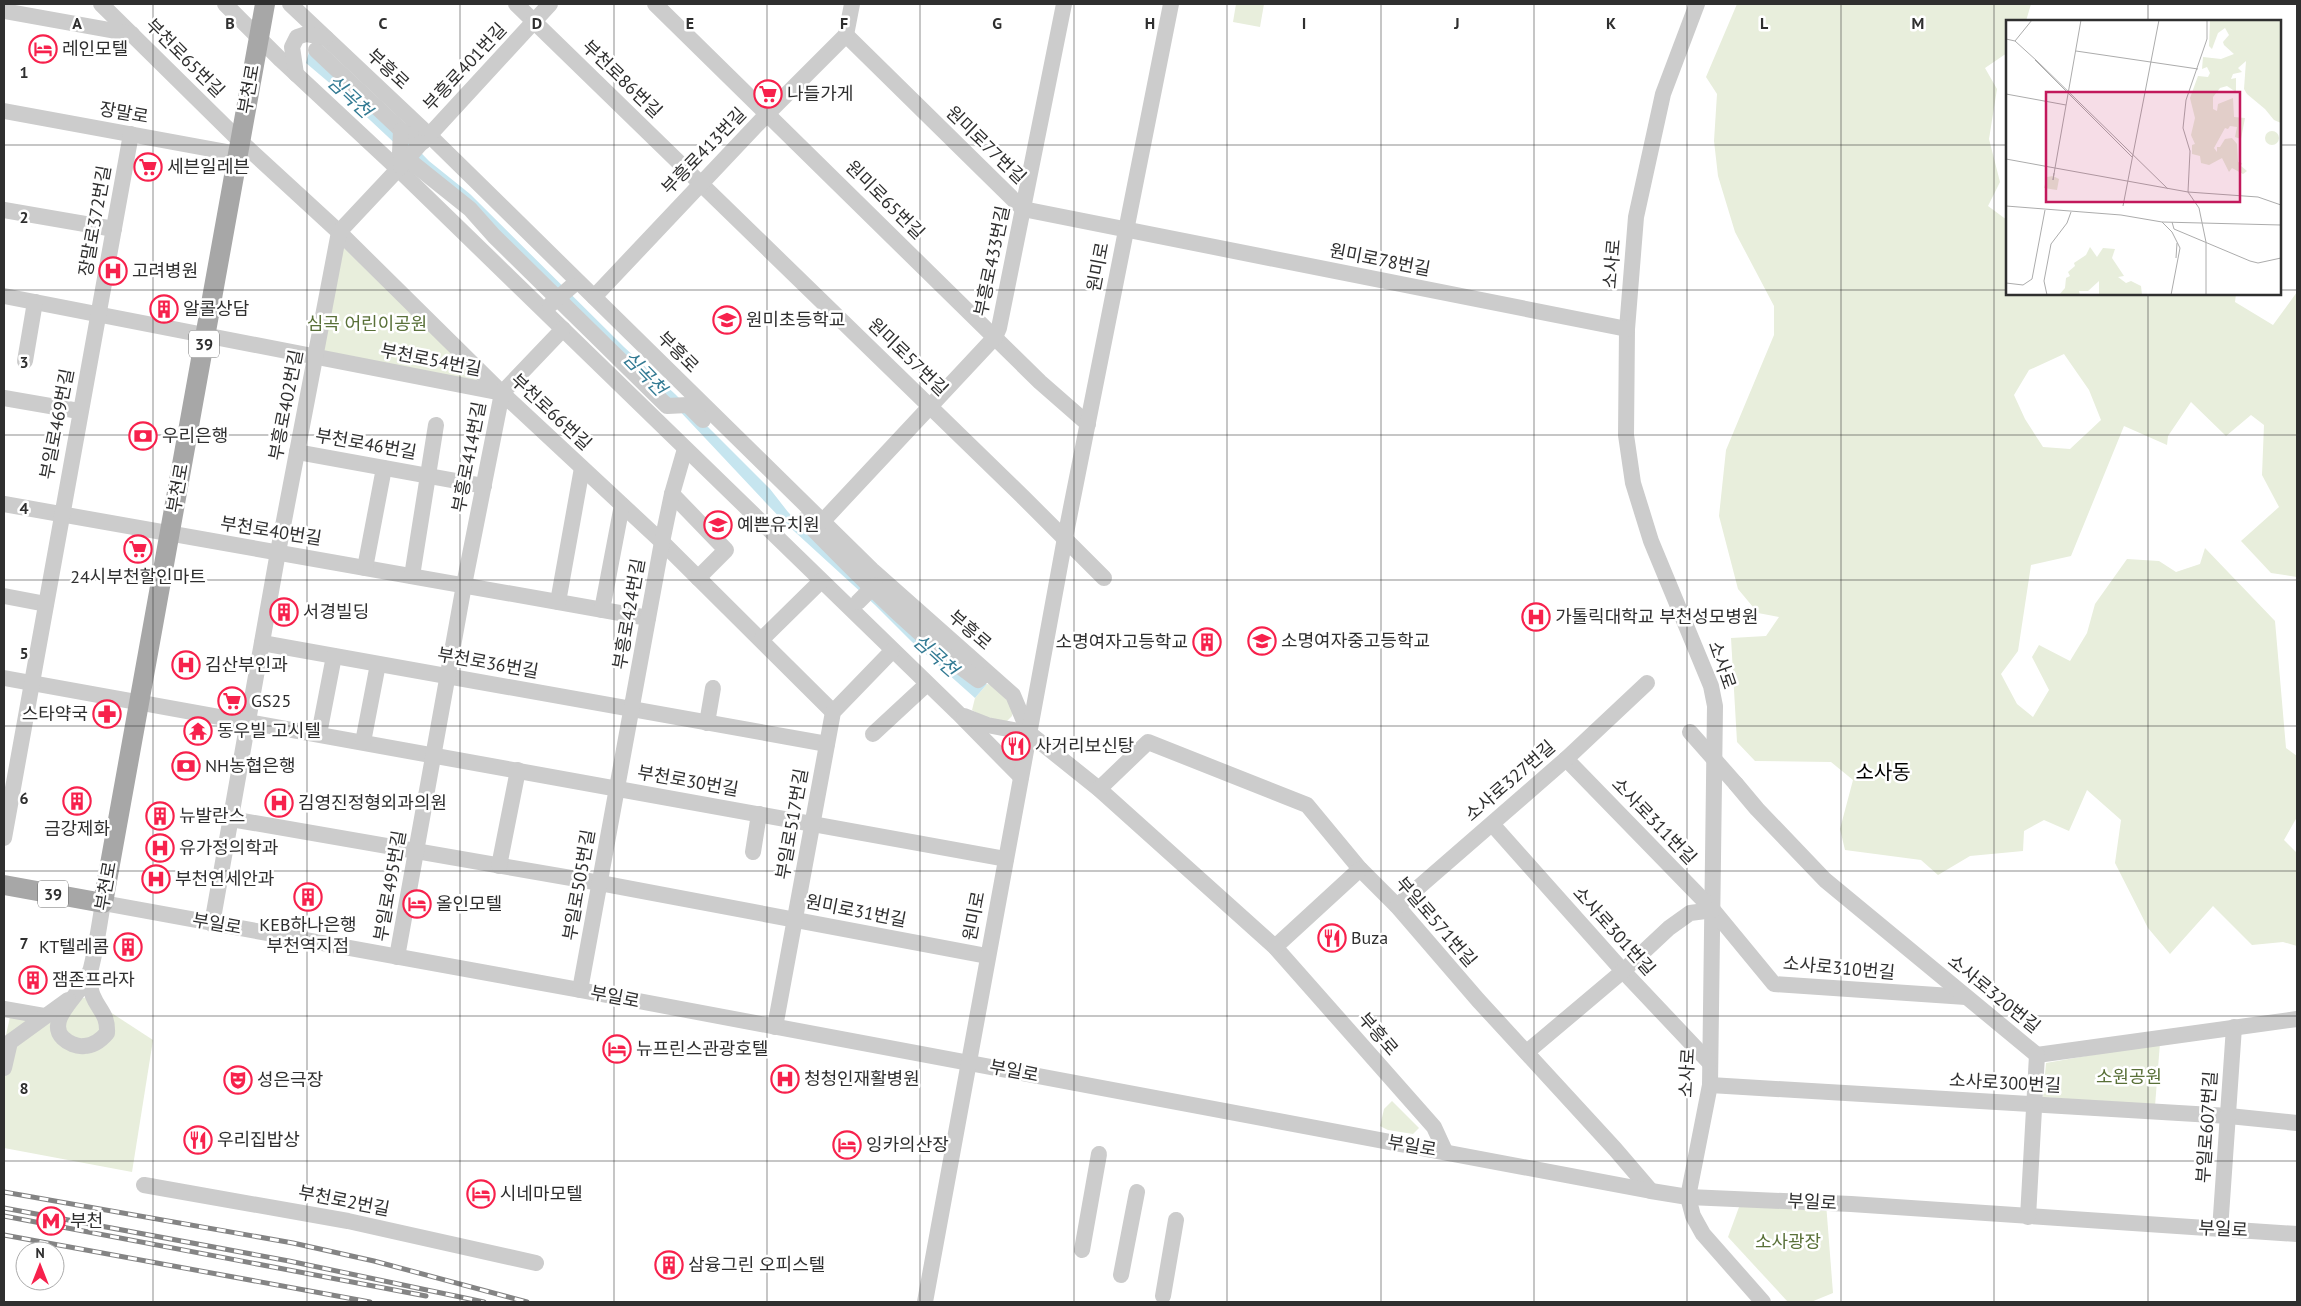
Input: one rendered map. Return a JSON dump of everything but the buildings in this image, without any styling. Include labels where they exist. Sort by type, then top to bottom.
[{"type":"main road","name":"부천로","points":[[103,903],[265,4]]},
{"type":"main road","name":"부일로","points":[[4,885],[103,903]]},
{"type":"street","points":[[6,4],[4,12],[132,34]]},
{"type":"street","name":"부천로65번길","points":[[101,4],[132,34],[239,148]]},
{"type":"street","name":"부흥로","points":[[225,4],[296,74],[547,308],[562,329],[821,581],[854,606],[892,651],[958,713],[1021,777]]},
{"type":"street","name":"부흥로","points":[[290,4],[321,44],[574,283],[594,297],[822,522],[878,582],[1014,695],[1029,733]]},
{"type":"street","name":"부천로86번길","points":[[516,4],[701,184]]},
{"type":"street","name":"부흥로401번길","points":[[398,169],[415,134],[550,4]]},
{"type":"street","name":"원미로65번길","points":[[655,4],[1040,382],[1088,424]]},
{"type":"street","points":[[846,35],[852,4]]},
{"type":"street","name":"부흥로433번길","points":[[822,522],[996,337],[1023,210],[1060,4]]},
{"type":"street","name":"원미로","points":[[925,1302],[1065,538],[1171,4]]},
{"type":"street","name":"소사로","points":[[1697,4],[1662,94],[1636,218],[1627,329],[1626,435],[1633,483],[1651,542],[1711,686],[1715,706],[1710,1085],[1688,1197],[1693,1216],[1703,1234],[1763,1302]]},
{"type":"street","points":[[296,74],[292,47],[297,37],[306,34],[321,44],[415,134],[400,153],[470,209],[494,236],[668,406],[688,405],[893,609],[978,680],[984,675]]},
{"type":"street","name":"부흥로413번길","points":[[594,297],[768,113],[846,35]]},
{"type":"street","name":"원미로77번길","points":[[846,35],[1023,210],[1126,230]]},
{"type":"street","name":"장말로","points":[[4,111],[131,134],[239,148]]},
{"type":"street","name":"장말로372번길","points":[[98,314],[131,134]]},
{"type":"street","name":"부천로66번길","points":[[239,148],[340,232],[502,393],[662,542],[833,712]]},
{"type":"street","points":[[340,232],[398,169]]},
{"type":"street","name":"원미로57번길","points":[[701,184],[1065,538]]},
{"type":"street","points":[[4,210],[114,229]]},
{"type":"street","name":"원미로78번길","points":[[1126,230],[1627,329]]},
{"type":"street","name":"부흥로402번길","points":[[212,924],[278,552],[340,232]]},
{"type":"street","points":[[547,308],[574,283]]},
{"type":"street","name":"부천로54번길","points":[[4,296],[502,393]]},
{"type":"street","points":[[25,361],[35,302]]},
{"type":"street","name":"부일로469번길","points":[[4,838],[9,779],[31,683],[98,314]]},
{"type":"street","name":"부흥로414번길","points":[[464,585],[502,393],[562,329]]},
{"type":"street","points":[[4,398],[79,411]]},
{"type":"street","name":"부천로46번길","points":[[428,476],[436,424]]},
{"type":"street","name":"부흥로424번길","points":[[618,788],[662,542],[672,494],[685,449]]},
{"type":"street","name":"부천로46번길","points":[[297,452],[484,486]]},
{"type":"street","points":[[365,568],[384,468]]},
{"type":"street","points":[[558,602],[582,468]]},
{"type":"street","points":[[412,576],[428,476]]},
{"type":"street","points":[[672,494],[726,550],[698,578]]},
{"type":"street","name":"부천로40번길","points":[[4,504],[169,535],[278,552],[648,618]]},
{"type":"street","points":[[602,610],[622,505]]},
{"type":"street","points":[[1065,538],[1104,578]]},
{"type":"street","points":[[761,640],[821,581]]},
{"type":"street","points":[[854,606],[878,582]]},
{"type":"street","name":"부일로495번길","points":[[397,957],[464,585]]},
{"type":"street","points":[[4,596],[46,604]]},
{"type":"street","name":"부천로36번길","points":[[262,643],[827,744]]},
{"type":"street","points":[[833,712],[892,651]]},
{"type":"street","points":[[319,734],[334,656]]},
{"type":"street","points":[[363,742],[378,664]]},
{"type":"street","name":"부천로30번길","points":[[4,678],[1006,859]]},
{"type":"street","name":"소사로327번길","points":[[1397,906],[1566,759],[1647,683]]},
{"type":"street","points":[[873,734],[927,684]]},
{"type":"street","points":[[707,723],[713,688]]},
{"type":"street","name":"부일로517번길","points":[[774,1027],[833,712]]},
{"type":"street","name":"부흥로","points":[[958,713],[987,725],[1029,733],[1099,789],[1275,947],[1434,1127],[1444,1152]]},
{"type":"street","name":"소사로320번길","points":[[1690,732],[1757,809],[1824,880],[2037,1055],[2234,1026],[2297,1019]]},
{"type":"street","name":"부일로571번길","points":[[1099,789],[1148,742],[1307,806],[1360,869],[1397,906],[1478,1000],[1615,1148],[1650,1191]]},
{"type":"street","name":"소사로311번길","points":[[1566,759],[1713,910]]},
{"type":"street","points":[[499,866],[518,770]]},
{"type":"street","name":"부일로505번길","points":[[580,990],[618,788]]},
{"type":"street","points":[[753,852],[759,814]]},
{"type":"street","name":"원미로31번길","points":[[231,819],[600,884],[987,956]]},
{"type":"street","name":"소사로301번길","points":[[1492,824],[1623,971],[1709,1062]]},
{"type":"street","points":[[1275,947],[1360,869]]},
{"type":"street","name":"부일로","points":[[103,903],[1688,1197],[1843,1204],[2297,1234]]},
{"type":"street","name":"부천로","points":[[90,971],[80,991],[61,1012],[58,1028],[61,1036],[67,1041],[84,1046],[95,1044],[106,1033],[107,1022],[93,996],[90,984],[90,971],[103,903]]},
{"type":"street","points":[[1527,1052],[1623,971],[1669,928],[1690,913],[1713,910]]},
{"type":"street","name":"소사로310번길","points":[[1713,910],[1774,984],[1966,997]]},
{"type":"street","points":[[4,1068],[10,1042],[80,991]]},
{"type":"street","points":[[4,1008],[44,1016]]},
{"type":"street","name":"부일로607번길","points":[[2220,1230],[2234,1026]]},
{"type":"street","points":[[2028,1217],[2037,1055]]},
{"type":"street","name":"소사로300번길","points":[[1710,1085],[2229,1116],[2297,1123]]},
{"type":"street","points":[[1082,1250],[1099,1154]]},
{"type":"street","name":"부천로2번길","points":[[144,1185],[348,1222],[536,1263]]},
{"type":"street","points":[[1121,1275],[1138,1192]]},
{"type":"street","points":[[1163,1296],[1176,1220]]},
{"type":"green space","points":[[1236,4],[1264,4],[1260,27],[1233,22]]},
{"type":"green space","points":[[1737,4],[2031,4],[2026,20],[2006,20],[2006,54],[1985,68],[1997,89],[1989,139],[2000,182],[1988,206],[2006,219],[2006,295],[2236,295],[2235,302],[2273,325],[2297,292],[2297,577],[2271,573],[2241,541],[2279,507],[2262,475],[2264,425],[2251,415],[2226,436],[2191,402],[2168,436],[2167,445],[2124,426],[2071,556],[2031,565],[2018,651],[2001,674],[2017,704],[2033,717],[2049,690],[2032,657],[2039,645],[2070,661],[2087,633],[2095,604],[2127,559],[2159,561],[2176,572],[2200,564],[2205,548],[2275,621],[2286,748],[2297,756],[2297,817],[2284,840],[2297,853],[2297,946],[2283,942],[2252,945],[2213,906],[2170,954],[2148,928],[2115,863],[2121,820],[2087,790],[2069,831],[2044,820],[2024,831],[2023,851],[1970,856],[1938,875],[1921,860],[1845,850],[1840,829],[1853,780],[1831,762],[1755,761],[1737,742],[1731,638],[1766,636],[1779,617],[1758,613],[1738,589],[1719,516],[1726,450],[1774,335],[1774,306],[1735,232],[1718,176],[1714,141],[1717,94],[1706,77]],"holes":[[[2064,354],[2089,390],[2101,420],[2070,449],[2043,447],[2025,419],[2014,395],[2029,370]]]},
{"type":"green space","name":"심곡 어린이공원","points":[[343,247],[487,384],[322,354]]},
{"type":"green space","points":[[987,684],[1000,690],[1013,711],[1012,716],[1006,722],[990,721],[972,710],[975,698]]},
{"type":"green space","points":[[87,997],[153,1040],[132,1172],[4,1148],[4,1044],[10,1017]]},
{"type":"green space","name":"소원공원","points":[[2160,1043],[2155,1106],[2043,1097],[2046,1063]]},
{"type":"green space","points":[[1392,1101],[1419,1128],[1413,1134],[1388,1130],[1380,1126],[1384,1109]]},
{"type":"green space","name":"소사광장","points":[[1742,1199],[1826,1203],[1833,1293],[1811,1302],[1788,1302],[1728,1237]]},
{"type":"water","name":"심곡천","points":[[310,48],[398,129],[429,161],[470,194],[770,489],[788,512],[817,542],[966,677],[987,684],[975,698],[783,521],[674,405],[339,91],[306,63]]},
{"type":"railway","points":[[4,1192],[293,1243],[374,1261],[527,1302]]},
{"type":"railway","points":[[4,1208],[289,1261],[484,1302]]},
{"type":"railway","points":[[4,1216],[426,1296]]},
{"type":"railway","points":[[4,1235],[370,1302]]},
{"type":"place","name":"레인모텔","points":[[43,49]]},
{"type":"place","name":"나들가게","points":[[768,94]]},
{"type":"place","name":"세븐일레븐","points":[[148,167]]},
{"type":"place","name":"고려병원","points":[[113,271]]},
{"type":"place","name":"알콜상담","points":[[164,309]]},
{"type":"place","name":"원미초등학교","points":[[727,320]]},
{"type":"place","name":"우리은행","points":[[143,436]]},
{"type":"place","name":"예쁜유치원","points":[[718,525]]},
{"type":"place","name":"24시부천할인마트","points":[[138,549]]},
{"type":"place","name":"서경빌딩","points":[[284,612]]},
{"type":"place","name":"가톨릭대학교 부천성모병원","points":[[1536,617]]},
{"type":"place","name":"소명여자중고등학교","points":[[1262,641]]},
{"type":"place","name":"소명여자고등학교","points":[[1207,642]]},
{"type":"place","name":"김산부인과","points":[[186,665]]},
{"type":"place","name":"GS25","points":[[232,701]]},
{"type":"place","name":"스타약국","points":[[107,714]]},
{"type":"place","name":"동우빌 고시텔","points":[[198,731]]},
{"type":"place","name":"사거리보신탕","points":[[1016,746]]},
{"type":"place","name":"NH농협은행","points":[[186,766]]},
{"type":"place","name":"금강제화","points":[[77,801]]},
{"type":"place","name":"김영진정형외과의원","points":[[279,803]]},
{"type":"place","name":"뉴발란스","points":[[160,816]]},
{"type":"place","name":"유가정의학과","points":[[160,848]]},
{"type":"place","name":"부천연세안과","points":[[156,879]]},
{"type":"place","name":"KEB하나은행 부천역지점","points":[[308,897]]},
{"type":"place","name":"올인모텔","points":[[417,904]]},
{"type":"place","name":"Buza","points":[[1332,938]]},
{"type":"place","name":"KT텔레콤","points":[[128,947]]},
{"type":"place","name":"잼존프라자","points":[[33,980]]},
{"type":"place","name":"뉴프린스관광호텔","points":[[617,1049]]},
{"type":"place","name":"청청인재활병원","points":[[785,1079]]},
{"type":"place","name":"성은극장","points":[[238,1080]]},
{"type":"place","name":"우리집밥상","points":[[198,1140]]},
{"type":"place","name":"잉카의산장","points":[[847,1145]]},
{"type":"place","name":"시네마모텔","points":[[481,1194]]},
{"type":"place","name":"부천","points":[[51,1221]]},
{"type":"place","name":"삼융그린 오피스텔","points":[[669,1265]]},
{"type":"district","name":"소사동","points":[[1883,772]]}]
